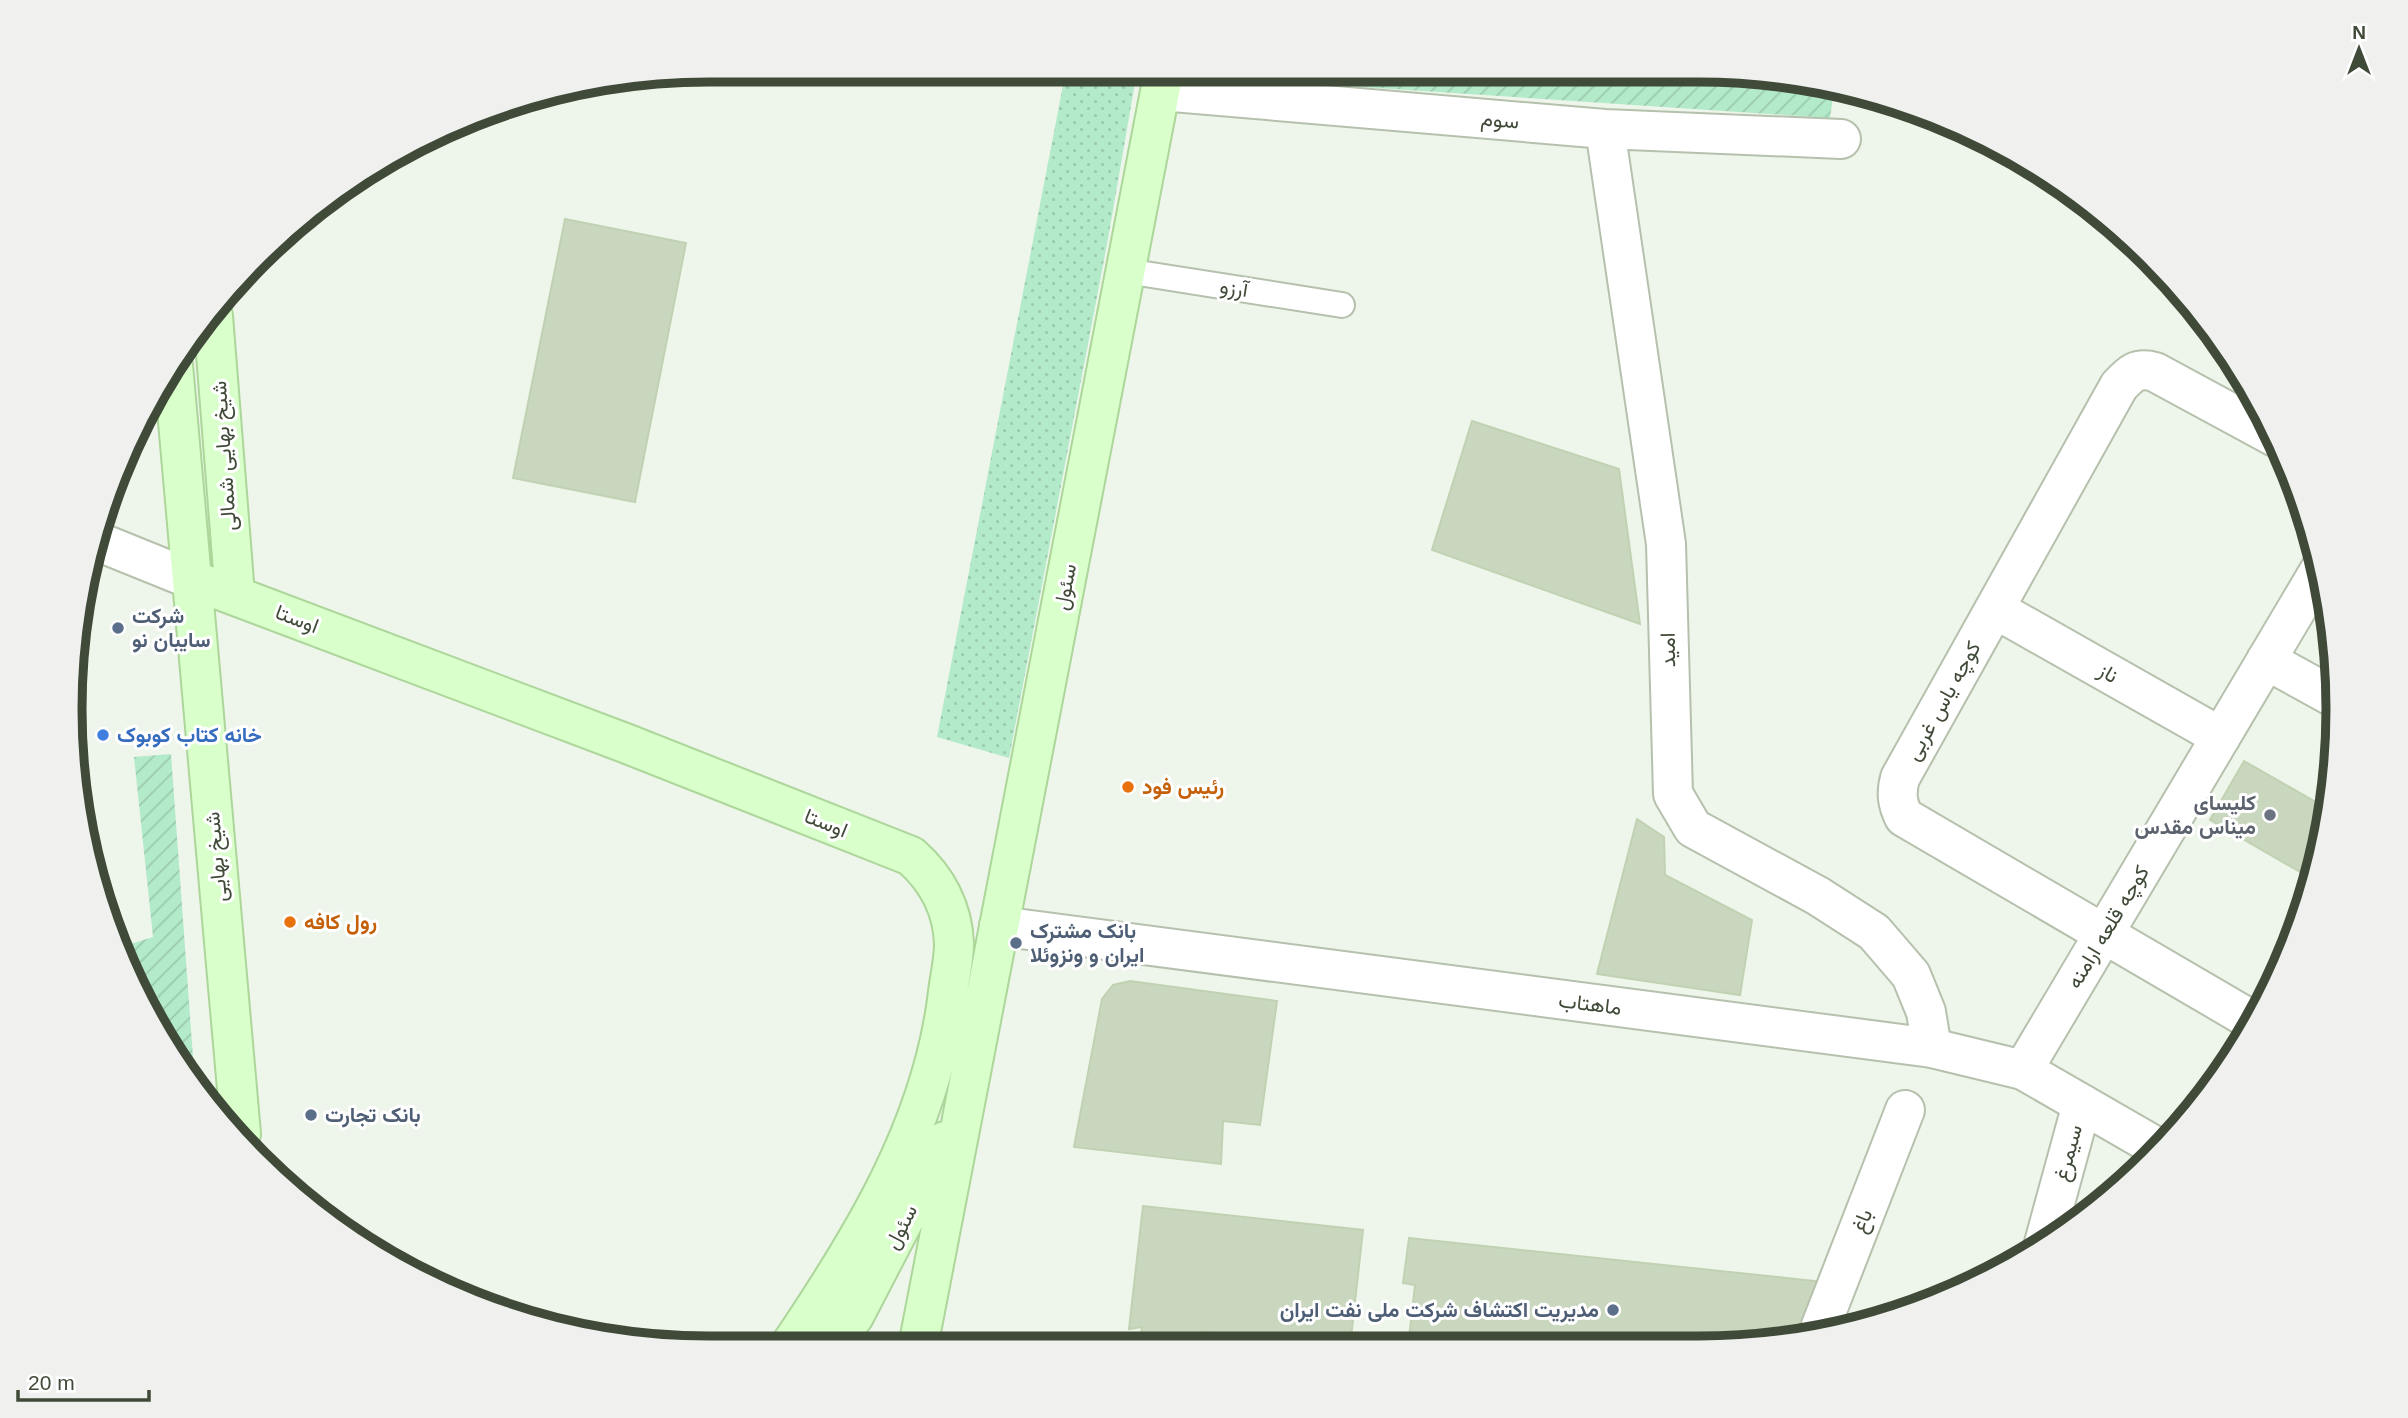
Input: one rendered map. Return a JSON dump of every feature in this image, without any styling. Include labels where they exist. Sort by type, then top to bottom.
[{"type":"main road","name":"سئول","points":[[920,1336],[1163,82]]},
{"type":"main road","name":"شیخ بهایی شمالی","points":[[214,325],[235,595]]},
{"type":"main road","name":"شیخ بهایی شمالی","points":[[175,382],[193,580]]},
{"type":"main road","name":"اوستا","points":[[193,580],[625,743],[911,856],[927,870],[947,907],[954,944],[946,1015],[923,1106],[877,1206],[796,1336]]},
{"type":"main road","name":"شیخ بهایی","points":[[193,580],[240,1124]]},
{"type":"main road","name":"سئول","points":[[839,1336],[854,1316],[965,1103]]},
{"type":"street","name":"سوم","points":[[1172,82],[1605,129],[1841,139]]},
{"type":"street","name":"امید","points":[[1605,129],[1666,544],[1673,793],[1693,828],[1818,896],[1874,932],[1911,975],[1926,1012],[1932,1048]]},
{"type":"street","name":"کوچه یاس غربی","points":[[2245,1016],[1904,817],[1898,804],[1897,791],[1900,778],[2119,386],[2135,370],[2155,372],[2259,428]]},
{"type":"street","points":[[105,545],[193,580]]},
{"type":"street","name":"کوچه قلعه ارامنه","points":[[2023,1070],[2313,582]]},
{"type":"street","name":"ناز","points":[[1995,608],[2221,737]]},
{"type":"street","points":[[2266,660],[2325,693]]},
{"type":"street","name":"ماهتاب","points":[[999,926],[1932,1048],[2023,1070],[2150,1143]]},
{"type":"street","name":"سیمرغ","points":[[2048,1230],[2082,1104]]},
{"type":"street","name":"باغ","points":[[1822,1324],[1906,1110]]},
{"type":"lane","name":"آرزو","points":[[1126,271],[1342,305]]},
{"type":"green space","points":[[1064,82],[1135,82],[1108,239],[1009,758],[937,737]]},
{"type":"green space","points":[[1286,82],[1740,84],[1833,97],[1830,118]]},
{"type":"green space","points":[[171,754],[194,1065],[166,1022],[128,945],[153,937],[134,757]]},
{"type":"building","points":[[565,219],[686,243],[635,502],[513,478]]},
{"type":"building","points":[[1472,421],[1619,469],[1640,624],[1432,550]]},
{"type":"building","name":"کلیسای میناس مقدس","points":[[2244,761],[2318,803],[2303,874],[2210,820]]},
{"type":"building","points":[[1637,819],[1664,837],[1665,875],[1752,920],[1740,995],[1597,974]]},
{"type":"building","points":[[1130,981],[1277,1001],[1260,1125],[1223,1121],[1221,1164],[1074,1147],[1102,999],[1113,985]]},
{"type":"building","points":[[1143,1206],[1363,1230],[1351,1336],[1241,1336],[1205,1332],[1204,1336],[1140,1336],[1142,1327],[1129,1329]]},
{"type":"building","name":"مدیریت اکتشاف شرکت ملی نفت ایران","points":[[1409,1238],[1824,1282],[1807,1326],[1699,1336],[1409,1336],[1415,1285],[1403,1283]]},
{"type":"place","name":"شرکت سایبان نو","points":[[118,628]]},
{"type":"place","name":"خانه کتاب کوبوک","points":[[103,735]]},
{"type":"place","name":"رئیس فود","points":[[1128,787]]},
{"type":"place","name":"کلیسای میناس مقدس","points":[[2270,815]]},
{"type":"place","name":"رول کافه","points":[[290,922]]},
{"type":"place","name":"بانک مشترک ایران و ونزوئلا","points":[[1016,943]]},
{"type":"place","name":"بانک تجارت","points":[[311,1115]]},
{"type":"place","name":"مدیریت اکتشاف شرکت ملی نفت ایران","points":[[1613,1310]]}]
